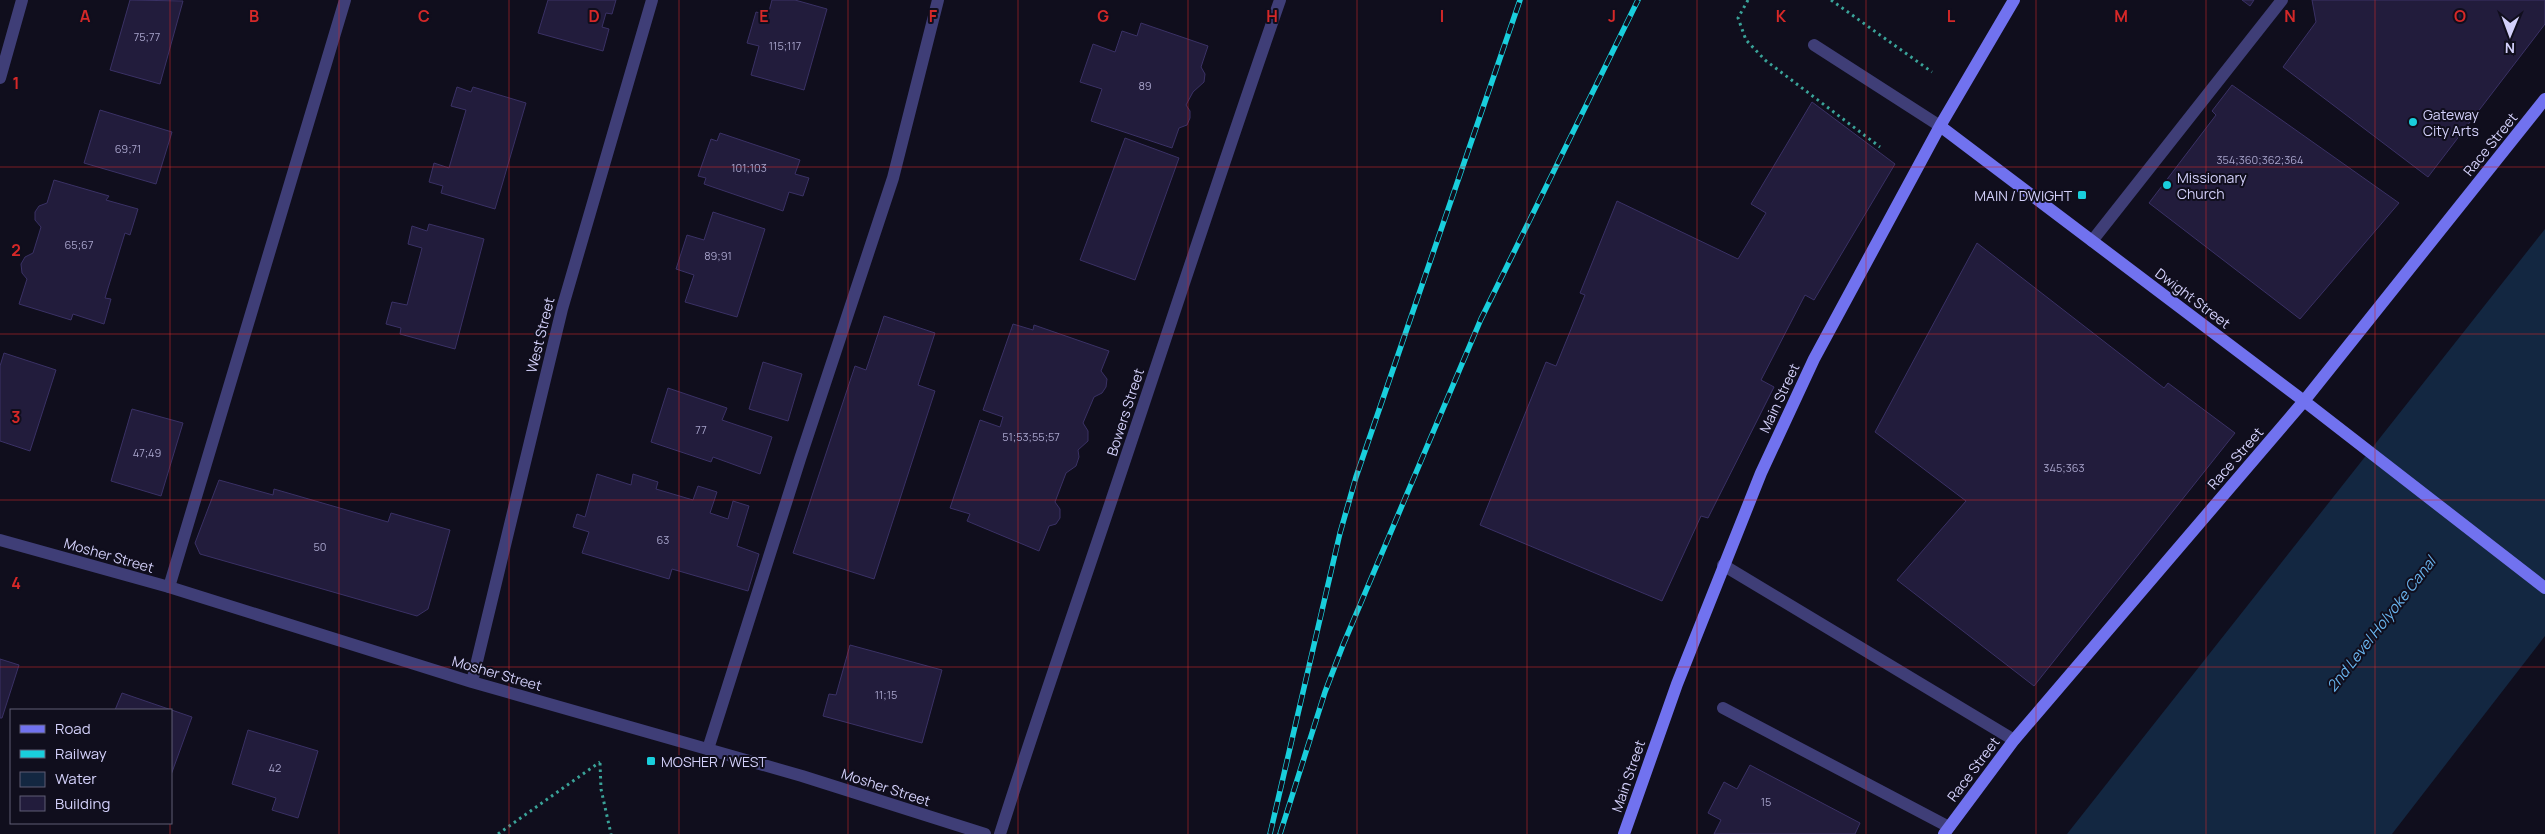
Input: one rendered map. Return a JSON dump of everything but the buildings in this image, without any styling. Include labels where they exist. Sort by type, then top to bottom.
[{"type":"street","points":[[0,78],[22,0]]},
{"type":"street","points":[[169,587],[345,0]]},
{"type":"street","name":"West Street","points":[[472,682],[562,309],[652,0]]},
{"type":"street","points":[[708,749],[892,178],[938,0]]},
{"type":"street","name":"Bowers Street","points":[[1000,834],[1207,210],[1280,0]]},
{"type":"street","name":"Main Street","points":[[1624,834],[1677,684],[1760,473],[1814,359],[1940,126],[2014,0]]},
{"type":"street","points":[[2092,241],[2282,0]]},
{"type":"street","name":"Dwight Street","points":[[1814,45],[1940,126],[2304,401],[2545,588]]},
{"type":"street","name":"Race Street","points":[[1946,830],[2014,740],[2304,401],[2545,99]]},
{"type":"street","name":"Mosher Street","points":[[0,540],[169,587],[472,682],[708,749],[985,834]]},
{"type":"street","points":[[1723,565],[2014,740]]},
{"type":"street","points":[[1722,708],[1946,830]]},
{"type":"path","points":[[1748,0],[1738,18],[1746,40],[1765,60],[1880,147]]},
{"type":"path","points":[[1831,0],[1932,72]]},
{"type":"path","points":[[498,834],[600,762],[601,789],[611,834]]},
{"type":"water","name":"2nd Level Holyoke Canal","points":[[2545,229],[2545,636],[2392,834],[2067,834]]},
{"type":"railway","points":[[1270,834],[1340,533],[1356,477],[1520,0]]},
{"type":"railway","points":[[1280,834],[1325,692],[1343,645],[1481,319],[1638,0]]},
{"type":"place","name":"Gateway City Arts","points":[[2413,122]]},
{"type":"place","name":"Missionary Church","points":[[2167,185]]},
{"type":"place","name":"MAIN / DWIGHT","points":[[2082,195]]},
{"type":"place","name":"MOSHER / WEST","points":[[651,761]]}]
